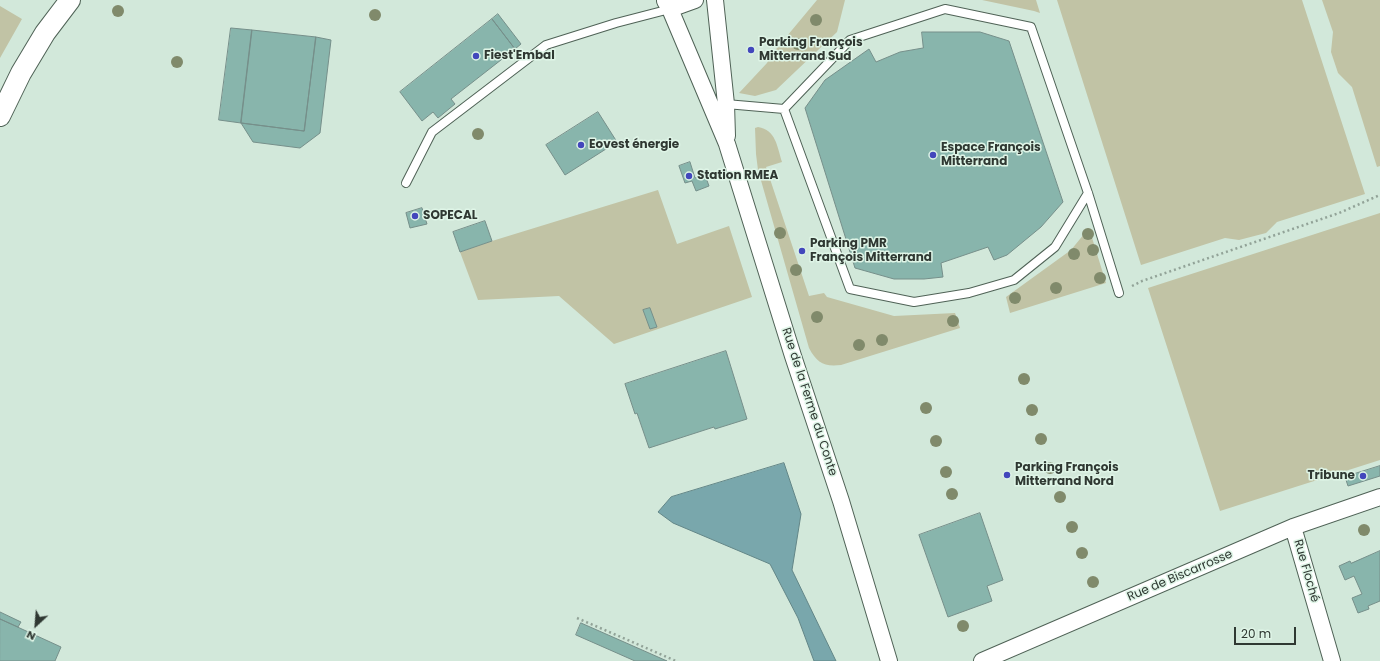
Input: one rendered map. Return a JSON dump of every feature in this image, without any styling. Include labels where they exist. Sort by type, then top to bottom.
[{"type":"street","points":[[0,116],[45,33],[70,0]]},
{"type":"street","points":[[668,3],[695,0]]},
{"type":"street","name":"Rue de la Ferme du Conte","points":[[715,0],[726,104],[727,144]]},
{"type":"street","name":"Rue de la Ferme du Conte","points":[[668,3],[727,144],[793,356],[841,501],[889,661]]},
{"type":"street","name":"Rue de Biscarrosse","points":[[982,661],[1293,527],[1380,496]]},
{"type":"street","name":"Rue Floché","points":[[1293,527],[1332,661]]},
{"type":"lane","points":[[406,183],[432,132],[546,45],[616,23],[668,3]]},
{"type":"lane","points":[[784,109],[850,40],[945,9],[1032,27],[1088,193],[1119,292]]},
{"type":"lane","points":[[726,104],[784,109]]},
{"type":"lane","points":[[784,109],[850,289],[914,302],[969,293],[1014,280],[1055,247],[1088,193]]},
{"type":"path","points":[[1119,292],[1142,281],[1339,213],[1380,195]]},
{"type":"path","points":[[577,618],[676,661]]},
{"type":"green space","points":[[817,0],[845,0],[837,32],[776,90],[755,96],[739,93],[767,63],[772,54]]},
{"type":"green space","points":[[982,0],[1036,0],[1040,13],[1034,11]]},
{"type":"green space","points":[[1057,0],[1302,0],[1365,194],[1277,222],[1266,233],[1239,240],[1225,238],[1141,265]]},
{"type":"green space","points":[[1322,0],[1380,0],[1380,166],[1377,167],[1352,87],[1338,73],[1331,52],[1333,32]]},
{"type":"green space","points":[[0,6],[22,19],[0,58]]},
{"type":"green space","points":[[758,127],[769,131],[779,150],[782,162],[766,167],[809,296],[824,293],[827,297],[894,316],[955,313],[960,328],[841,365],[830,365],[822,363],[818,360],[809,348],[758,170],[755,128]]},
{"type":"green space","points":[[658,190],[677,244],[729,226],[752,297],[614,344],[559,296],[478,300],[460,252]]},
{"type":"green space","points":[[1380,213],[1380,460],[1220,511],[1148,288]]},
{"type":"green space","points":[[1089,228],[1106,283],[1010,313],[1006,297],[1071,250]]},
{"type":"water","points":[[784,463],[801,514],[792,570],[836,661],[814,661],[798,618],[770,564],[673,523],[658,512],[671,497]]},
{"type":"building","points":[[498,14],[521,44],[515,49],[492,19]]},
{"type":"building","points":[[492,19],[515,49],[451,99],[455,104],[438,118],[433,112],[422,121],[400,92]]},
{"type":"building","points":[[231,28],[252,30],[241,123],[219,120]]},
{"type":"building","points":[[252,30],[316,37],[304,131],[241,123]]},
{"type":"building","name":"Espace François Mitterrand","points":[[922,32],[980,32],[1009,41],[1063,202],[1041,227],[1007,255],[994,260],[988,247],[941,263],[943,277],[924,279],[894,279],[855,268],[805,108],[825,80],[869,49],[876,62],[900,52],[923,48]]},
{"type":"building","points":[[316,37],[331,40],[320,133],[300,148],[253,142],[241,123],[304,131]]},
{"type":"building","points":[[598,112],[617,142],[565,175],[546,145]]},
{"type":"building","name":"Station RMEA","points":[[690,162],[695,178],[705,175],[709,186],[696,191],[692,181],[685,183],[679,166]]},
{"type":"building","points":[[422,208],[427,224],[410,228],[406,213]]},
{"type":"building","points":[[485,221],[492,241],[460,252],[453,232]]},
{"type":"building","points":[[650,308],[657,327],[650,329],[643,310]]},
{"type":"building","points":[[726,351],[747,419],[715,429],[714,427],[649,448],[625,384]]},
{"type":"building","name":"Tribune","points":[[1380,466],[1380,476],[1348,486],[1345,477]]},
{"type":"building","points":[[980,513],[1003,580],[987,586],[992,601],[948,617],[919,535]]},
{"type":"building","points":[[1380,551],[1380,601],[1368,606],[1369,609],[1358,613],[1352,598],[1362,594],[1354,576],[1345,580],[1339,566],[1350,561],[1351,563]]},
{"type":"building","points":[[0,612],[21,622],[18,627],[0,619]]},
{"type":"building","points":[[0,619],[61,647],[55,661],[0,661]]},
{"type":"building","points":[[581,623],[667,661],[635,661],[576,635]]},
{"type":"place","name":"Parking François Mitterrand Sud","points":[[751,50]]},
{"type":"place","name":"Fiest'Embal","points":[[476,56]]},
{"type":"place","name":"Eovest énergie","points":[[581,145]]},
{"type":"place","name":"Espace François Mitterrand","points":[[933,155]]},
{"type":"place","name":"Station RMEA","points":[[689,176]]},
{"type":"place","name":"SOPECAL","points":[[415,216]]},
{"type":"place","name":"Parking PMR François Mitterrand","points":[[802,251]]},
{"type":"place","name":"Parking François Mitterrand Nord","points":[[1007,475]]},
{"type":"place","name":"Tribune","points":[[1363,476]]}]
